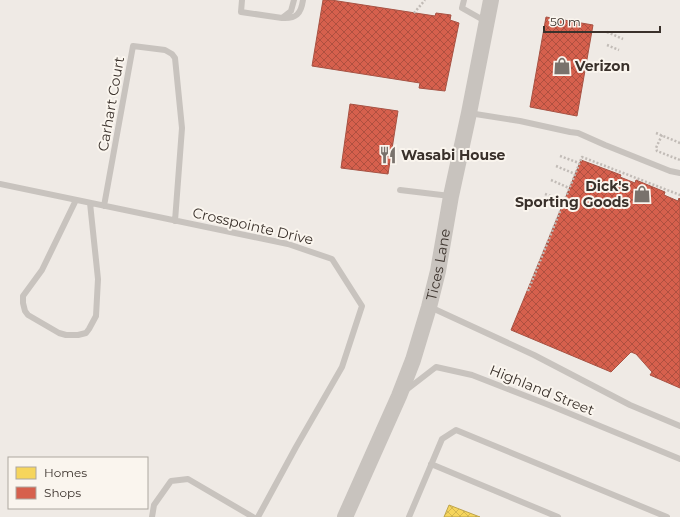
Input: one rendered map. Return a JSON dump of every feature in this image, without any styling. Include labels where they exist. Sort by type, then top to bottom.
[{"type":"street","name":"Tices Lane","points":[[345,517],[399,396],[413,360],[429,307],[438,271],[451,196],[469,114],[491,0]]},
{"type":"lane","points":[[242,0],[241,12],[282,18],[291,18],[297,15],[302,8],[303,0]]},
{"type":"lane","points":[[282,18],[291,11],[294,0]]},
{"type":"lane","points":[[464,0],[462,8],[487,22]]},
{"type":"lane","name":"Carhart Court","points":[[104,206],[134,46],[165,50],[172,54],[175,58],[182,128],[175,221]]},
{"type":"lane","points":[[469,114],[520,121],[578,133],[670,171],[680,173]]},
{"type":"lane","name":"Crosspointe Drive","points":[[0,184],[288,244],[332,259],[362,306],[342,367],[258,517]]},
{"type":"lane","points":[[400,190],[451,196]]},
{"type":"lane","points":[[76,200],[42,270],[23,296],[22,303],[28,315],[59,333],[66,335],[86,333],[96,316],[98,279],[90,203]]},
{"type":"lane","points":[[429,307],[534,355],[630,405],[680,426]]},
{"type":"lane","name":"Highland Street","points":[[399,396],[436,367],[472,375],[680,459]]},
{"type":"lane","points":[[409,517],[442,439],[456,430],[667,517]]},
{"type":"lane","points":[[432,464],[558,517]]},
{"type":"lane","points":[[152,517],[154,505],[171,481],[188,479],[253,517]]},
{"type":"path","points":[[414,13],[425,0]]},
{"type":"path","points":[[607,32],[623,39]]},
{"type":"path","points":[[607,45],[619,50]]},
{"type":"path","points":[[656,134],[680,143]]},
{"type":"path","points":[[662,136],[656,148],[657,151],[680,160]]},
{"type":"path","points":[[560,156],[579,163]]},
{"type":"path","points":[[528,291],[582,157],[680,195]]},
{"type":"path","points":[[556,166],[575,174]]},
{"type":"path","points":[[551,180],[569,188]]},
{"type":"path","points":[[545,194],[564,201]]},
{"type":"building: Homes","points":[[449,505],[480,517],[444,517]]},
{"type":"building: Shops","points":[[323,0],[435,16],[436,13],[451,15],[450,20],[459,23],[445,91],[419,88],[420,83],[312,66]]},
{"type":"building: Shops","name":"Verizon","points":[[546,17],[593,25],[577,116],[530,107]]},
{"type":"building: Shops","points":[[350,104],[398,111],[388,174],[341,168]]},
{"type":"building: Shops","points":[[581,160],[621,175],[620,177],[635,183],[636,180],[665,192],[664,195],[678,201],[679,198],[680,199],[680,388],[650,375],[652,372],[636,354],[631,352],[611,372],[511,330]]},
{"type":"place","name":"Verizon","points":[[562,66]]},
{"type":"place","name":"Wasabi House","points":[[388,155]]},
{"type":"place","name":"Dick's Sporting Goods","points":[[642,194]]}]
